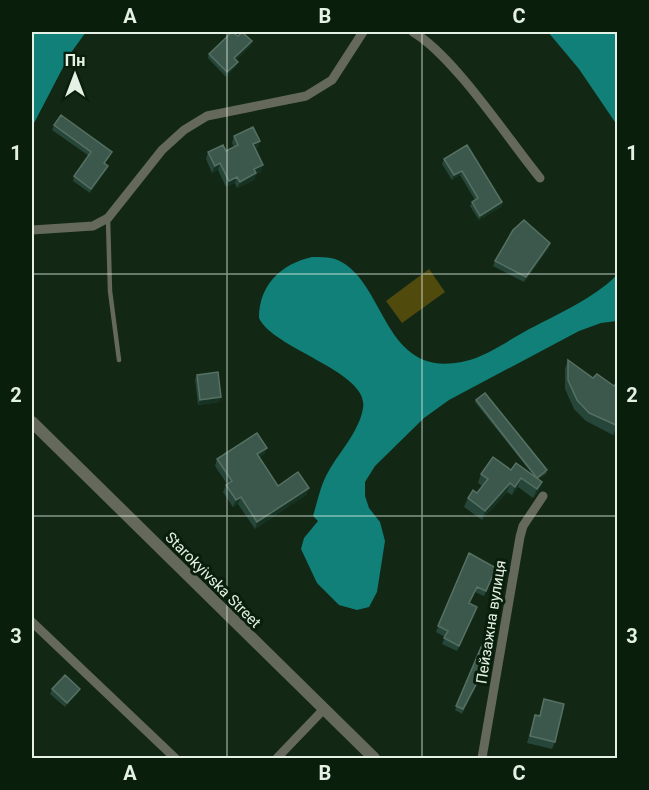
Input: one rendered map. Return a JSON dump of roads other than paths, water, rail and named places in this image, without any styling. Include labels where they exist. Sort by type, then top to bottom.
[{"type":"street","points":[[32,230],[93,226],[108,218],[162,150],[184,129],[207,116],[306,96],[332,80],[363,32]]},
{"type":"street","points":[[413,32],[426,39],[460,77],[540,178]]},
{"type":"street","name":"Starokyivska Street","points":[[32,422],[374,759]]},
{"type":"street","name":"Пейзажна вулиця","points":[[482,759],[520,537],[523,526],[543,496]]},
{"type":"street","points":[[32,622],[176,759]]},
{"type":"street","points":[[278,759],[324,710]]},
{"type":"lane","points":[[108,218],[110,291],[119,360]]},
{"type":"water","points":[[32,32],[86,32],[70,54],[32,127]]},
{"type":"water","points":[[548,32],[617,32],[617,125],[579,69]]},
{"type":"water","points":[[312,257],[335,259],[352,270],[365,286],[401,343],[417,357],[438,363],[466,361],[488,352],[585,300],[617,275],[617,321],[601,323],[579,331],[449,400],[424,418],[375,466],[365,482],[365,496],[369,508],[380,522],[385,541],[377,592],[369,607],[357,610],[339,605],[317,583],[301,549],[304,538],[318,521],[313,516],[324,481],[361,417],[363,408],[361,395],[352,383],[282,340],[259,318],[263,296],[274,278],[291,265]]}]
